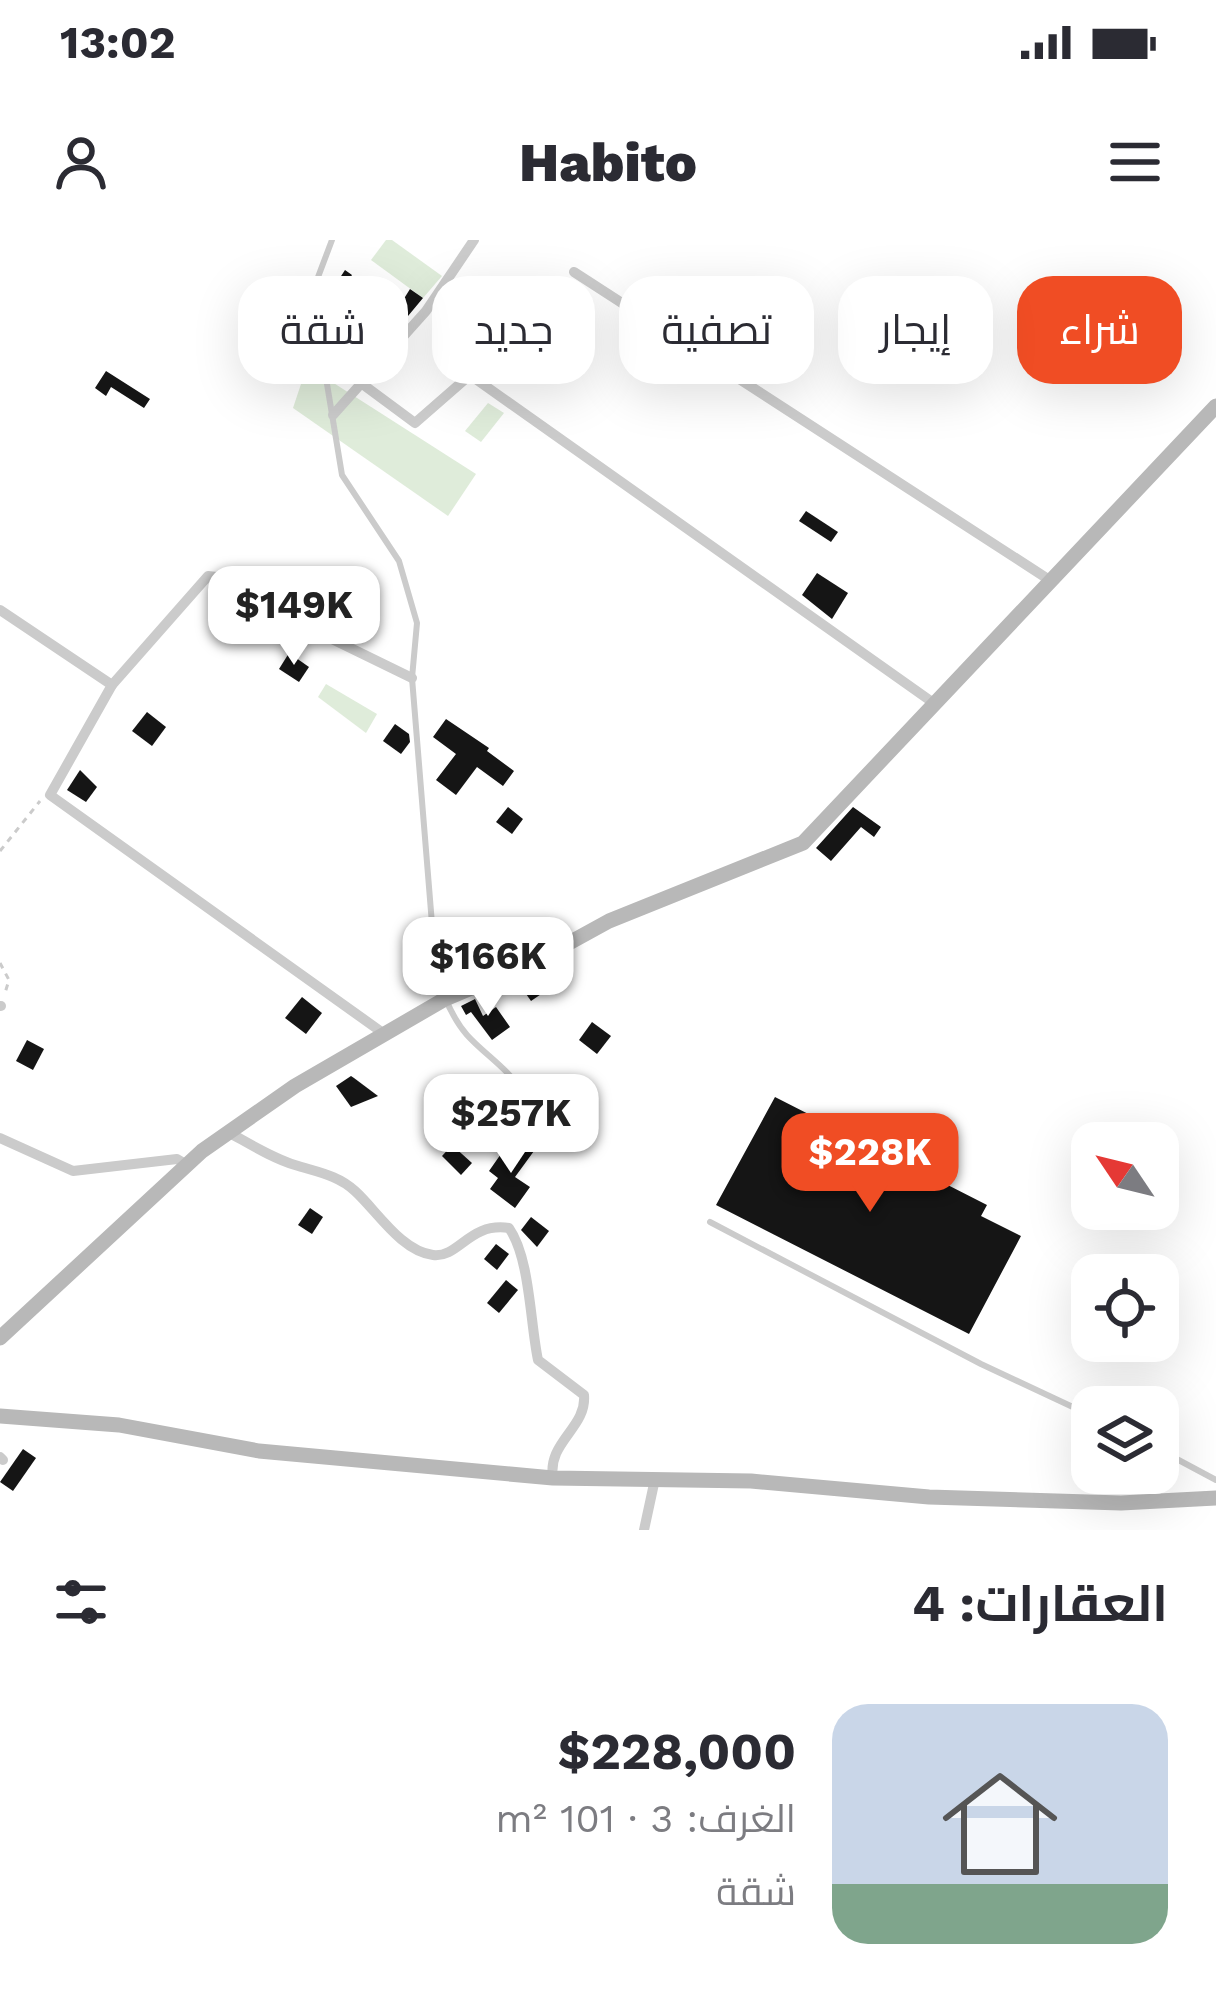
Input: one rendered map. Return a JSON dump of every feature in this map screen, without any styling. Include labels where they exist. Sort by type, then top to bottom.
[{"type":"street","points":[[408,331],[474,240]]},
{"type":"street","points":[[574,272],[1051,580]]},
{"type":"street","points":[[362,384],[415,423],[470,375],[934,704]]},
{"type":"street","points":[[332,416],[360,384]]},
{"type":"street","points":[[0,1338],[228,1132],[383,1033],[445,999],[538,960],[609,920],[802,843],[1216,406]]},
{"type":"street","points":[[383,1033],[50,795],[112,686],[208,576],[225,578],[293,620],[412,678]]},
{"type":"street","points":[[0,610],[112,686]]},
{"type":"street","points":[[228,1132],[270,1155],[323,1172],[352,1188],[391,1228],[430,1256],[444,1255],[484,1227],[508,1228],[516,1238],[522,1263],[538,1360],[584,1395],[585,1407],[552,1458],[553,1478]]},
{"type":"street","points":[[0,1138],[73,1171],[177,1159],[187,1165]]},
{"type":"street","points":[[0,1416],[119,1425],[280,1454],[553,1478],[751,1480],[929,1497],[1120,1503],[1216,1498]]},
{"type":"street","points":[[644,1530],[655,1479]]},
{"type":"lane","points":[[332,240],[312,293],[341,475],[399,561],[417,623],[412,678],[436,973],[466,1034],[522,1092],[514,1115]]},
{"type":"lane","points":[[710,1222],[1071,1407]]},
{"type":"lane","points":[[1179,1460],[1216,1480]]},
{"type":"path","points":[[0,851],[41,798]]},
{"type":"path","points":[[0,962],[9,980],[0,1006]]},
{"type":"green space","points":[[386,240],[392,240],[442,276],[432,276],[432,288],[423,298],[408,287],[408,276],[393,276],[371,260]]},
{"type":"green space","points":[[301,384],[335,384],[476,474],[448,516],[293,408]]},
{"type":"green space","points":[[488,403],[504,413],[481,442],[465,431]]},
{"type":"green space","points":[[326,684],[377,714],[366,733],[318,697]]},
{"type":"building","points":[[410,289],[423,298],[408,316]]},
{"type":"building","points":[[106,371],[150,399],[144,408],[111,387],[106,396],[95,388]]},
{"type":"building","points":[[806,511],[838,532],[831,542],[799,521]]},
{"type":"building","points":[[817,573],[848,593],[832,619],[802,595]]},
{"type":"building","points":[[289,653],[309,667],[299,682],[279,669]]},
{"type":"building","points":[[147,712],[166,727],[152,746],[132,731]]},
{"type":"building","points":[[446,719],[514,771],[503,786],[477,767],[456,795],[436,780],[456,754],[433,737]]},
{"type":"building","points":[[395,724],[409,734],[410,742],[401,754],[383,741]]},
{"type":"building","points":[[80,770],[97,787],[86,802],[67,790]]},
{"type":"building","points":[[508,807],[523,819],[512,834],[496,822]]},
{"type":"building","points":[[853,807],[881,827],[874,837],[861,827],[831,861],[816,848]]},
{"type":"building","points":[[546,976],[553,986],[531,1001],[524,991]]},
{"type":"building","points":[[302,997],[322,1013],[306,1034],[285,1018]]},
{"type":"building","points":[[475,999],[483,1016],[496,1007],[510,1027],[492,1040],[461,1006]]},
{"type":"building","points":[[592,1022],[611,1036],[597,1054],[579,1040]]},
{"type":"building","points":[[27,1040],[44,1049],[33,1070],[16,1061]]},
{"type":"building","points":[[351,1076],[378,1096],[351,1107],[336,1086]]},
{"type":"building","points":[[483,1090],[490,1097],[496,1090],[503,1096],[483,1118],[474,1099]]},
{"type":"building","points":[[775,1097],[987,1205],[981,1216],[1021,1236],[969,1334],[716,1205]]},
{"type":"building","points":[[524,1144],[534,1151],[515,1177],[530,1187],[515,1208],[490,1189],[498,1178],[489,1171],[503,1151],[513,1159]]},
{"type":"building","points":[[452,1145],[472,1163],[461,1175],[442,1156]]},
{"type":"building","points":[[310,1208],[323,1217],[312,1234],[298,1225]]},
{"type":"building","points":[[531,1217],[549,1231],[537,1247],[521,1230]]},
{"type":"building","points":[[496,1244],[509,1254],[497,1270],[484,1259]]},
{"type":"building","points":[[506,1280],[518,1290],[499,1313],[487,1303]]},
{"type":"building","points":[[23,1449],[36,1458],[13,1491],[0,1482]]}]
